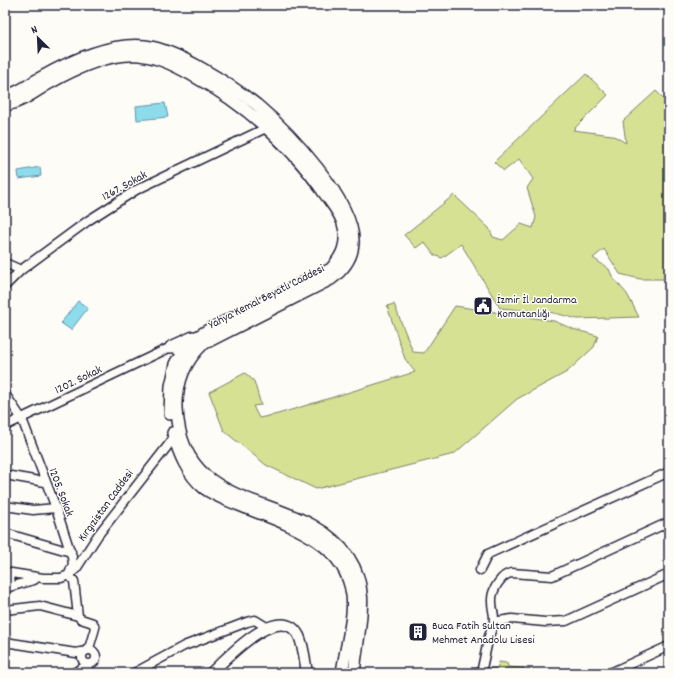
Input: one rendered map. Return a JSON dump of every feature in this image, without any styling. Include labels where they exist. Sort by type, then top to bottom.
[{"type":"main road","name":"Yahya Kemal Beyatlı Caddesi","points":[[5,96],[18,92],[48,74],[98,52],[131,46],[163,50],[203,70],[258,106],[302,150],[330,185],[346,212],[352,226],[353,245],[345,265],[332,279],[208,340],[184,359]]},
{"type":"main road","name":"Yahya Kemal Beyatlı Caddesi","points":[[5,105],[18,102],[53,81],[101,61],[126,55],[141,55],[171,64],[206,83],[254,115],[268,127],[312,177],[336,210],[344,226],[344,249],[342,257],[336,263],[323,274],[210,329],[194,339],[184,359],[178,392],[177,434],[178,451],[187,468],[203,487],[219,497],[305,532],[327,548],[341,564],[348,578],[352,602],[342,673]]},
{"type":"main road","points":[[166,349],[210,329]]},
{"type":"main road","name":"Yahya Kemal Beyatlı Caddesi","points":[[177,434],[200,470],[212,481],[233,493],[316,528],[331,538],[348,556],[360,579],[363,602],[355,673]]},
{"type":"main road","points":[[5,573],[9,580],[5,588]]},
{"type":"street","name":"1267. Sokak","points":[[5,286],[21,270],[89,220],[136,190],[268,127]]},
{"type":"street","points":[[5,263],[21,270]]},
{"type":"street","points":[[166,349],[184,359]]},
{"type":"street","name":"1202. Sokak","points":[[5,426],[166,349]]},
{"type":"street","name":"1205. Sokak","points":[[5,394],[22,419],[56,508],[71,552],[73,564],[69,575]]},
{"type":"street","name":"Kırgızistan Caddesi","points":[[69,575],[76,569],[98,535],[177,434]]},
{"type":"street","points":[[480,570],[488,554],[669,472]]},
{"type":"street","points":[[5,475],[46,482]]},
{"type":"street","points":[[5,506],[33,510],[56,508]]},
{"type":"street","points":[[481,673],[487,640],[495,617],[492,598],[501,579],[506,574],[512,573],[552,576],[669,522]]},
{"type":"street","points":[[5,533],[71,552]]},
{"type":"street","points":[[5,573],[43,578],[61,578],[69,575],[74,581],[78,616]]},
{"type":"street","points":[[493,626],[499,621],[507,619],[554,622],[566,621],[669,574]]},
{"type":"street","points":[[5,588],[43,578]]},
{"type":"street","points":[[5,610],[40,606],[78,616],[81,620],[89,621],[95,626],[90,645],[86,651]]},
{"type":"street","points":[[134,673],[184,646],[247,622],[255,620],[268,628]]},
{"type":"street","points":[[211,673],[244,642],[268,628],[283,625],[290,627],[297,633],[301,640],[307,673]]},
{"type":"street","points":[[5,642],[76,653],[92,651],[95,655],[95,660],[73,673]]},
{"type":"street","points":[[610,673],[669,646]]},
{"type":"green space","points":[[586,74],[608,95],[573,130],[612,135],[626,143],[623,121],[656,91],[669,104],[669,279],[640,279],[620,274],[604,249],[593,258],[609,269],[613,278],[627,294],[639,317],[578,319],[554,313],[500,308],[461,244],[442,258],[434,255],[424,242],[416,248],[404,235],[454,195],[489,228],[493,237],[503,240],[521,224],[533,228],[536,217],[527,188],[533,179],[519,159],[504,171],[494,162]]},
{"type":"green space","points":[[394,304],[413,352],[424,353],[455,306],[554,321],[573,329],[598,336],[594,347],[567,372],[517,399],[454,454],[316,489],[266,465],[224,431],[209,392],[245,373],[254,381],[261,405],[253,406],[259,418],[278,414],[415,372],[405,359],[387,306]]},
{"type":"green space","points":[[499,662],[507,663],[508,667],[524,668],[523,673],[487,673],[489,668],[497,669]]},
{"type":"water","points":[[165,103],[168,117],[137,120],[136,106]]},
{"type":"water","points":[[40,167],[41,176],[19,179],[18,171]]},
{"type":"water","points":[[78,301],[88,308],[71,330],[61,323]]},
{"type":"place","name":"İzmir İl Jandarma Komutanlığı","points":[[483,306]]},
{"type":"place","name":"Buca Fatih Sultan Mehmet Anadolu Lisesi","points":[[418,632]]}]
